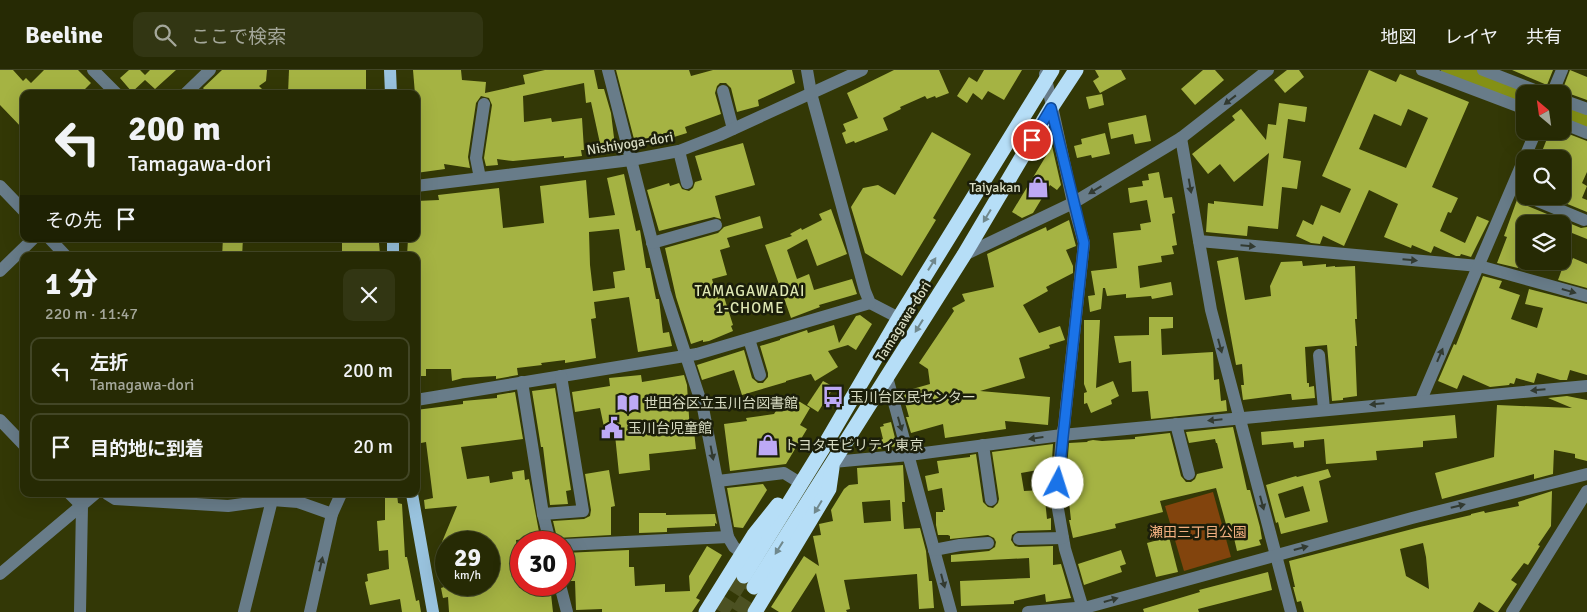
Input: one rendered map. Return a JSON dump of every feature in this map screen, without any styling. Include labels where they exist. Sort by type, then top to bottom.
[{"type":"highway","name":"Tamagawa-dori","points":[[1047,73],[899,318],[823,448],[749,581],[833,462],[964,256],[1051,108],[1076,70]]},
{"type":"highway","points":[[706,612],[742,554],[823,448]]},
{"type":"highway","points":[[755,612],[829,489],[833,462]]},
{"type":"main road","points":[[390,70],[390,90]]},
{"type":"main road","points":[[412,497],[433,612]]},
{"type":"street","points":[[93,70],[113,90]]},
{"type":"street","points":[[189,90],[210,70]]},
{"type":"street","points":[[608,70],[665,292],[703,408],[728,536],[734,547],[742,554]]},
{"type":"street","points":[[807,70],[811,93],[865,291],[870,303],[899,318]]},
{"type":"street","name":"Nishiyoga-dori","points":[[420,186],[631,160],[678,151],[699,144],[862,70]]},
{"type":"street","points":[[964,256],[1073,203],[1182,138],[1268,70]]},
{"type":"street","points":[[1422,70],[1516,106]]},
{"type":"street","points":[[1483,70],[1522,85]]},
{"type":"street","points":[[1556,85],[1562,70]]},
{"type":"street","points":[[1047,73],[1051,108],[1084,243],[1062,434],[1057,495],[1063,538],[1083,610]]},
{"type":"street","points":[[723,91],[733,129]]},
{"type":"street","points":[[1571,103],[1587,109]]},
{"type":"street","points":[[480,178],[476,158],[484,104]]},
{"type":"street","points":[[1571,127],[1587,133]]},
{"type":"street","points":[[1182,138],[1211,310],[1291,612]]},
{"type":"street","points":[[1421,400],[1532,140]]},
{"type":"street","points":[[678,151],[687,183]]},
{"type":"street","points":[[0,186],[20,207]]},
{"type":"street","points":[[1511,190],[1516,192]]},
{"type":"street","points":[[1548,205],[1584,220]]},
{"type":"street","points":[[652,243],[716,225]]},
{"type":"street","points":[[1199,241],[1479,266],[1587,296]]},
{"type":"street","points":[[0,270],[30,242]]},
{"type":"street","points":[[53,242],[62,252]]},
{"type":"street","points":[[420,399],[685,356],[870,303]]},
{"type":"street","points":[[749,339],[760,375]]},
{"type":"street","points":[[1320,355],[1324,409]]},
{"type":"street","points":[[543,514],[583,511],[561,376]]},
{"type":"street","points":[[887,377],[951,612]]},
{"type":"street","points":[[522,382],[547,531]]},
{"type":"street","points":[[833,462],[909,455],[1062,434],[1587,386]]},
{"type":"street","points":[[0,420],[20,441]]},
{"type":"street","points":[[1176,424],[1189,474]]},
{"type":"street","points":[[983,445],[991,500]]},
{"type":"street","points":[[718,480],[784,473],[796,481]]},
{"type":"street","points":[[1028,612],[1083,610],[1276,554],[1587,474]]},
{"type":"street","points":[[1512,612],[1587,491]]},
{"type":"street","points":[[73,497],[82,506],[80,612]]},
{"type":"street","points":[[0,574],[92,497]]},
{"type":"street","points":[[111,497],[114,499],[228,506],[272,500],[298,502],[332,514]]},
{"type":"street","points":[[310,612],[332,514],[340,497]]},
{"type":"street","points":[[411,497],[414,533],[429,612]]},
{"type":"street","points":[[244,612],[272,500]]},
{"type":"street","points":[[575,544],[728,536]]},
{"type":"street","points":[[1019,539],[1063,538]]},
{"type":"street","points":[[934,550],[960,545],[988,544]]},
{"type":"street","points":[[563,596],[567,612]]},
{"type":"green space","name":"瀬田三丁目公園","points":[[1213,492],[1231,557],[1184,571],[1165,506]]},
{"type":"building","points":[[0,70],[13,70],[23,81],[26,78],[31,83],[44,70],[78,70],[91,83],[84,90],[20,90],[20,126],[0,105]]},
{"type":"building","points":[[129,70],[140,70],[145,75],[150,70],[176,70],[155,89],[145,80],[134,90],[130,90],[120,78]]},
{"type":"building","points":[[222,70],[267,70],[266,81],[259,86],[263,90],[205,90],[203,88]]},
{"type":"building","points":[[289,70],[366,70],[366,90],[288,90]]},
{"type":"building","points":[[413,70],[461,70],[462,80],[486,82],[485,93],[525,84],[523,75],[545,70],[594,70],[598,89],[604,89],[611,113],[615,146],[601,148],[591,102],[586,103],[584,83],[523,96],[524,122],[551,118],[552,122],[582,118],[584,150],[581,150],[582,156],[513,161],[497,159],[498,165],[486,166],[484,158],[492,105],[489,98],[481,96],[476,103],[468,157],[470,168],[444,164],[445,169],[420,172],[420,90],[415,90]]},
{"type":"building","points":[[616,70],[689,70],[691,76],[713,70],[792,70],[795,83],[758,100],[759,106],[737,112],[731,88],[726,83],[720,83],[715,93],[721,114],[685,127],[687,133],[674,137],[672,131],[635,143]]},
{"type":"building","points":[[894,70],[939,70],[949,93],[936,98],[935,96],[927,99],[925,96],[900,107],[901,109],[883,118],[888,130],[855,143],[854,141],[846,144],[842,133],[846,131],[843,124],[858,118],[847,93]]},
{"type":"building","points":[[984,70],[1022,70],[1004,100],[988,91],[982,100],[973,93],[967,103],[957,96],[969,77],[977,82]]},
{"type":"building","points":[[1095,70],[1121,70],[1126,79],[1100,93],[1093,81],[1099,77]]},
{"type":"building","points":[[1203,70],[1215,70],[1224,80],[1195,105],[1181,89]]},
{"type":"building","points":[[1287,70],[1299,70],[1304,77],[1285,93],[1274,80]]},
{"type":"building","points":[[1369,70],[1396,82],[1400,74],[1469,102],[1432,187],[1458,198],[1451,213],[1448,212],[1440,231],[1465,243],[1477,216],[1489,221],[1471,257],[1461,254],[1456,256],[1434,246],[1431,253],[1412,245],[1411,248],[1384,237],[1398,204],[1369,190],[1344,246],[1323,236],[1320,244],[1311,243],[1296,236],[1303,220],[1313,225],[1321,205],[1340,213],[1351,189],[1322,176]],"holes":[[[1408,109],[1428,118],[1406,168],[1359,149],[1374,114],[1401,126]]]},
{"type":"building","points":[[1512,70],[1553,70],[1547,85]]},
{"type":"building","points":[[1570,70],[1587,77],[1587,100],[1571,94],[1571,85],[1564,85]]},
{"type":"building","points":[[1102,94],[1104,105],[1089,109],[1086,97]]},
{"type":"building","points":[[1279,103],[1307,107],[1305,122],[1288,119],[1283,158],[1301,161],[1297,189],[1282,187],[1278,229],[1248,226],[1247,236],[1206,232],[1208,203],[1214,204],[1214,201],[1263,206],[1269,153],[1234,182],[1220,164],[1208,174],[1192,154],[1235,120],[1232,116],[1241,109],[1266,140],[1268,124],[1276,125]]},
{"type":"building","points":[[1146,115],[1151,141],[1135,144],[1133,134],[1111,139],[1108,123]]},
{"type":"building","points":[[932,132],[971,154],[933,218],[936,220],[902,276],[865,253],[851,207],[863,188],[878,185],[895,195]]},
{"type":"building","points":[[1105,133],[1110,154],[1092,158],[1091,155],[1077,158],[1074,146],[1082,144],[1081,139]]},
{"type":"building","points":[[1571,135],[1587,141],[1587,172],[1582,183],[1587,186],[1582,198],[1587,200],[1587,212],[1570,205],[1571,150],[1543,150],[1546,140],[1571,140]]},
{"type":"building","points":[[743,143],[755,185],[715,196],[721,219],[714,217],[659,231],[647,190],[669,183],[670,186],[679,183],[682,189],[689,191],[693,188],[695,182],[702,180],[695,156]]},
{"type":"building","points":[[1052,146],[1061,185],[1057,190],[1050,185],[1033,213],[1022,218],[1012,212]]},
{"type":"building","points":[[1159,172],[1164,198],[1172,197],[1175,213],[1172,214],[1177,245],[1172,246],[1174,254],[1161,256],[1162,262],[1138,266],[1140,288],[1171,282],[1173,295],[1152,299],[1151,296],[1126,298],[1126,294],[1107,296],[1105,288],[1103,288],[1101,309],[1090,312],[1088,296],[1095,295],[1091,271],[1117,268],[1113,233],[1141,230],[1140,224],[1151,222],[1147,200],[1130,203],[1128,188],[1143,186],[1142,181],[1149,180],[1148,174]]},
{"type":"building","points":[[624,174],[636,231],[640,230],[646,268],[650,268],[656,299],[659,299],[663,333],[669,332],[672,346],[638,352],[629,297],[594,302],[596,318],[591,319],[596,358],[565,363],[565,360],[541,363],[542,365],[517,368],[518,375],[496,379],[496,376],[463,378],[452,381],[451,369],[426,369],[426,376],[420,376],[420,252],[407,252],[408,242],[420,242],[420,201],[439,200],[438,195],[499,188],[503,228],[544,223],[540,186],[586,180],[589,218],[615,215],[607,178]],"holes":[[[619,229],[625,270],[613,272],[615,288],[593,291],[589,232]]]},
{"type":"building","points":[[1516,203],[1516,205],[1525,205],[1550,215],[1516,215],[1516,268],[1497,263],[1507,237],[1504,236]]},
{"type":"building","points":[[831,209],[847,254],[817,266],[807,239],[787,250],[797,279],[809,274],[814,290],[852,279],[857,294],[819,305],[820,307],[791,318],[765,245],[792,236],[790,234],[822,220],[819,214]]},
{"type":"building","points":[[760,216],[763,228],[727,238],[730,247],[720,250],[727,275],[712,279],[718,299],[724,297],[733,325],[731,326],[733,331],[709,341],[703,342],[703,340],[691,344],[676,297],[665,248],[718,233],[724,227]]},
{"type":"building","points":[[1069,220],[1076,246],[1066,250],[1073,266],[1073,273],[1046,287],[1048,291],[1023,305],[1039,333],[1060,326],[1065,340],[1049,345],[1050,348],[1019,358],[1025,378],[980,391],[1050,397],[1048,425],[1005,421],[1006,429],[945,438],[943,424],[911,433],[902,392],[930,384],[928,369],[919,363],[954,311],[952,308],[965,301],[962,294],[994,287],[987,254],[1046,227],[1047,231]]},
{"type":"building","points":[[1571,224],[1581,228],[1587,227],[1587,239],[1571,233]]},
{"type":"building","points":[[223,242],[243,242],[242,252],[222,252]]},
{"type":"building","points":[[342,243],[379,243],[380,252],[342,252]]},
{"type":"building","points":[[1238,257],[1245,300],[1271,296],[1270,286],[1281,262],[1302,261],[1303,266],[1326,264],[1326,267],[1355,266],[1357,396],[1332,401],[1327,345],[1305,347],[1307,383],[1309,383],[1309,387],[1314,386],[1315,398],[1292,400],[1291,394],[1288,394],[1243,400],[1241,385],[1244,385],[1242,364],[1236,365],[1217,261]]},
{"type":"building","points":[[1573,258],[1587,264],[1587,288],[1558,280],[1562,270],[1571,270]]},
{"type":"building","points":[[1483,276],[1502,281],[1499,288],[1520,295],[1511,319],[1537,328],[1543,308],[1525,304],[1529,289],[1587,304],[1587,375],[1570,370],[1567,380],[1560,380],[1537,373],[1534,383],[1516,378],[1514,384],[1490,387],[1463,375],[1457,389],[1438,381],[1454,344],[1456,345]]},
{"type":"building","points":[[860,315],[872,324],[856,350],[848,345],[828,351],[838,367],[815,381],[811,374],[742,395],[734,370],[702,380],[697,365],[744,350],[752,378],[758,383],[763,383],[768,377],[768,373],[760,346],[807,330],[808,333],[834,325],[839,343],[856,316]]},
{"type":"building","points":[[1149,317],[1173,317],[1173,328],[1161,329],[1162,355],[1213,352],[1214,380],[1219,379],[1221,401],[1226,400],[1227,411],[1151,419],[1148,391],[1132,392],[1131,361],[1119,363],[1114,336],[1149,335]]},
{"type":"building","points":[[1084,320],[1100,320],[1096,388],[1113,381],[1119,396],[1111,400],[1112,404],[1091,413],[1087,403],[1084,404],[1084,393],[1087,392],[1084,384]]},
{"type":"building","points":[[641,375],[642,382],[684,375],[687,385],[690,432],[694,431],[696,449],[649,454],[650,470],[619,474],[615,435],[608,436],[600,408],[575,412],[572,392],[610,386],[609,378]]},
{"type":"building","points":[[823,381],[834,387],[818,412],[807,405]]},
{"type":"building","points":[[555,388],[571,490],[566,491],[568,504],[550,505],[543,447],[541,447],[532,391]]},
{"type":"building","points":[[515,392],[523,439],[461,447],[467,479],[489,476],[490,483],[513,479],[512,472],[524,470],[525,480],[529,479],[539,531],[510,531],[510,596],[551,596],[553,612],[449,612],[448,597],[443,598],[443,596],[500,596],[500,531],[447,531],[457,506],[425,509],[424,500],[433,498],[426,442],[420,443],[420,409],[463,404],[463,401],[497,398],[497,395]]},
{"type":"building","points":[[787,394],[810,408],[800,425],[807,429],[786,464],[730,471],[724,424],[747,421],[746,418],[774,414]]},
{"type":"building","points":[[1567,396],[1587,400],[1587,461],[1575,458],[1575,454],[1554,450],[1553,474],[1534,479],[1534,474],[1442,499],[1435,473],[1494,457],[1497,405],[1572,408],[1548,398]]},
{"type":"building","points":[[1455,415],[1457,438],[1423,441],[1423,447],[1376,451],[1377,460],[1326,464],[1324,439],[1304,441],[1304,447],[1294,448],[1293,442],[1262,445],[1261,432]]},
{"type":"building","points":[[891,422],[897,446],[872,450],[870,443],[883,439],[880,427]]},
{"type":"building","points":[[1233,427],[1247,490],[1250,490],[1260,527],[1262,539],[1259,540],[1261,545],[1237,551],[1233,534],[1229,535],[1216,488],[1160,501],[1163,512],[1115,524],[1116,528],[1073,538],[1069,520],[1071,520],[1067,468],[1069,443],[1093,440],[1135,439],[1135,437],[1170,433],[1181,476],[1186,482],[1191,482],[1197,474],[1223,468],[1215,439],[1189,443],[1186,432]]},
{"type":"building","points":[[1053,444],[1052,460],[1049,461],[1049,468],[1021,473],[1024,491],[1044,490],[1047,519],[1051,518],[1051,530],[1018,531],[1012,535],[1011,540],[1015,546],[1019,547],[1053,546],[1053,565],[1061,564],[1071,598],[1046,602],[1045,594],[1014,601],[1014,604],[961,606],[960,581],[1030,578],[1029,558],[951,562],[951,555],[989,551],[995,547],[996,542],[994,538],[988,535],[950,539],[948,535],[938,535],[936,512],[943,512],[945,510],[942,488],[928,491],[925,476],[939,473],[937,461],[970,457],[970,455],[976,454],[983,502],[988,507],[993,508],[999,499],[992,452]]},
{"type":"building","points":[[903,465],[905,502],[902,502],[904,529],[920,528],[926,551],[929,581],[932,581],[934,608],[919,609],[917,574],[844,580],[850,609],[846,610],[847,612],[825,612],[816,573],[791,612],[779,612],[771,607],[804,556],[819,566],[813,536],[821,535],[819,524],[833,521],[831,510],[844,489],[849,485],[858,484],[857,468]],"holes":[[[890,500],[891,521],[864,523],[862,502]]]},
{"type":"building","points":[[1328,469],[1331,477],[1319,481],[1328,522],[1281,534],[1278,522],[1276,523],[1266,485]],"holes":[[[1303,486],[1310,511],[1285,518],[1278,494]]]},
{"type":"building","points":[[609,470],[615,506],[611,507],[611,535],[575,537],[575,531],[555,531],[553,521],[584,519],[590,516],[591,510],[585,474]]},
{"type":"building","points":[[763,484],[767,490],[743,528],[734,527],[727,488]]},
{"type":"building","points":[[1552,491],[1551,526],[1538,545],[1540,546],[1528,565],[1524,563],[1511,580],[1517,584],[1498,612],[1479,602],[1473,612],[1304,612],[1301,601],[1297,602],[1289,561],[1471,514],[1519,506],[1518,502]],"holes":[[[1423,543],[1429,589],[1406,576],[1400,549]]]},
{"type":"building","points":[[385,497],[397,497],[398,503],[402,504],[405,557],[407,557],[416,601],[419,600],[421,612],[402,612],[400,599],[370,605],[365,582],[368,581],[367,574],[389,569],[388,550],[379,551],[377,521],[385,520]]},
{"type":"building","points":[[639,513],[666,513],[666,515],[715,514],[717,524],[715,523],[715,526],[667,528],[667,532],[639,533]]},
{"type":"building","points":[[1169,537],[1178,572],[1156,577],[1147,543]]},
{"type":"building","points":[[707,546],[722,555],[696,598],[700,600],[692,612],[602,612],[602,609],[576,610],[575,552],[629,550],[629,567],[634,567],[635,586],[665,584],[665,592],[690,591],[689,576]]},
{"type":"building","points":[[1121,550],[1126,564],[1120,566],[1122,572],[1084,585],[1078,564]]},
{"type":"building","points":[[1268,572],[1272,590],[1198,609],[1199,612],[1144,612],[1143,609],[1200,592],[1199,590]]},
{"type":"waterway","points":[[1453,70],[1516,94]]},
{"type":"waterway","points":[[1571,114],[1587,120]]},
{"type":"tunnel","points":[[721,612],[744,576]]},
{"type":"tunnel","points":[[738,612],[754,587]]},
{"type":"place","name":"Taiyakan","points":[[1038,187]]},
{"type":"place","name":"玉川台区民センター","points":[[833,397]]},
{"type":"place","name":"世田谷区立玉川台図書館","points":[[628,403]]},
{"type":"place","name":"玉川台児童館","points":[[612,428]]},
{"type":"place","name":"トヨタモビリティ東京","points":[[768,445]]},
{"type":"district","name":"TAMAGAWADAI 1-CHOME","points":[[750,300]]},
{"type":"route","points":[[1032,140],[1051,108],[1084,243],[1058,483]]}]
